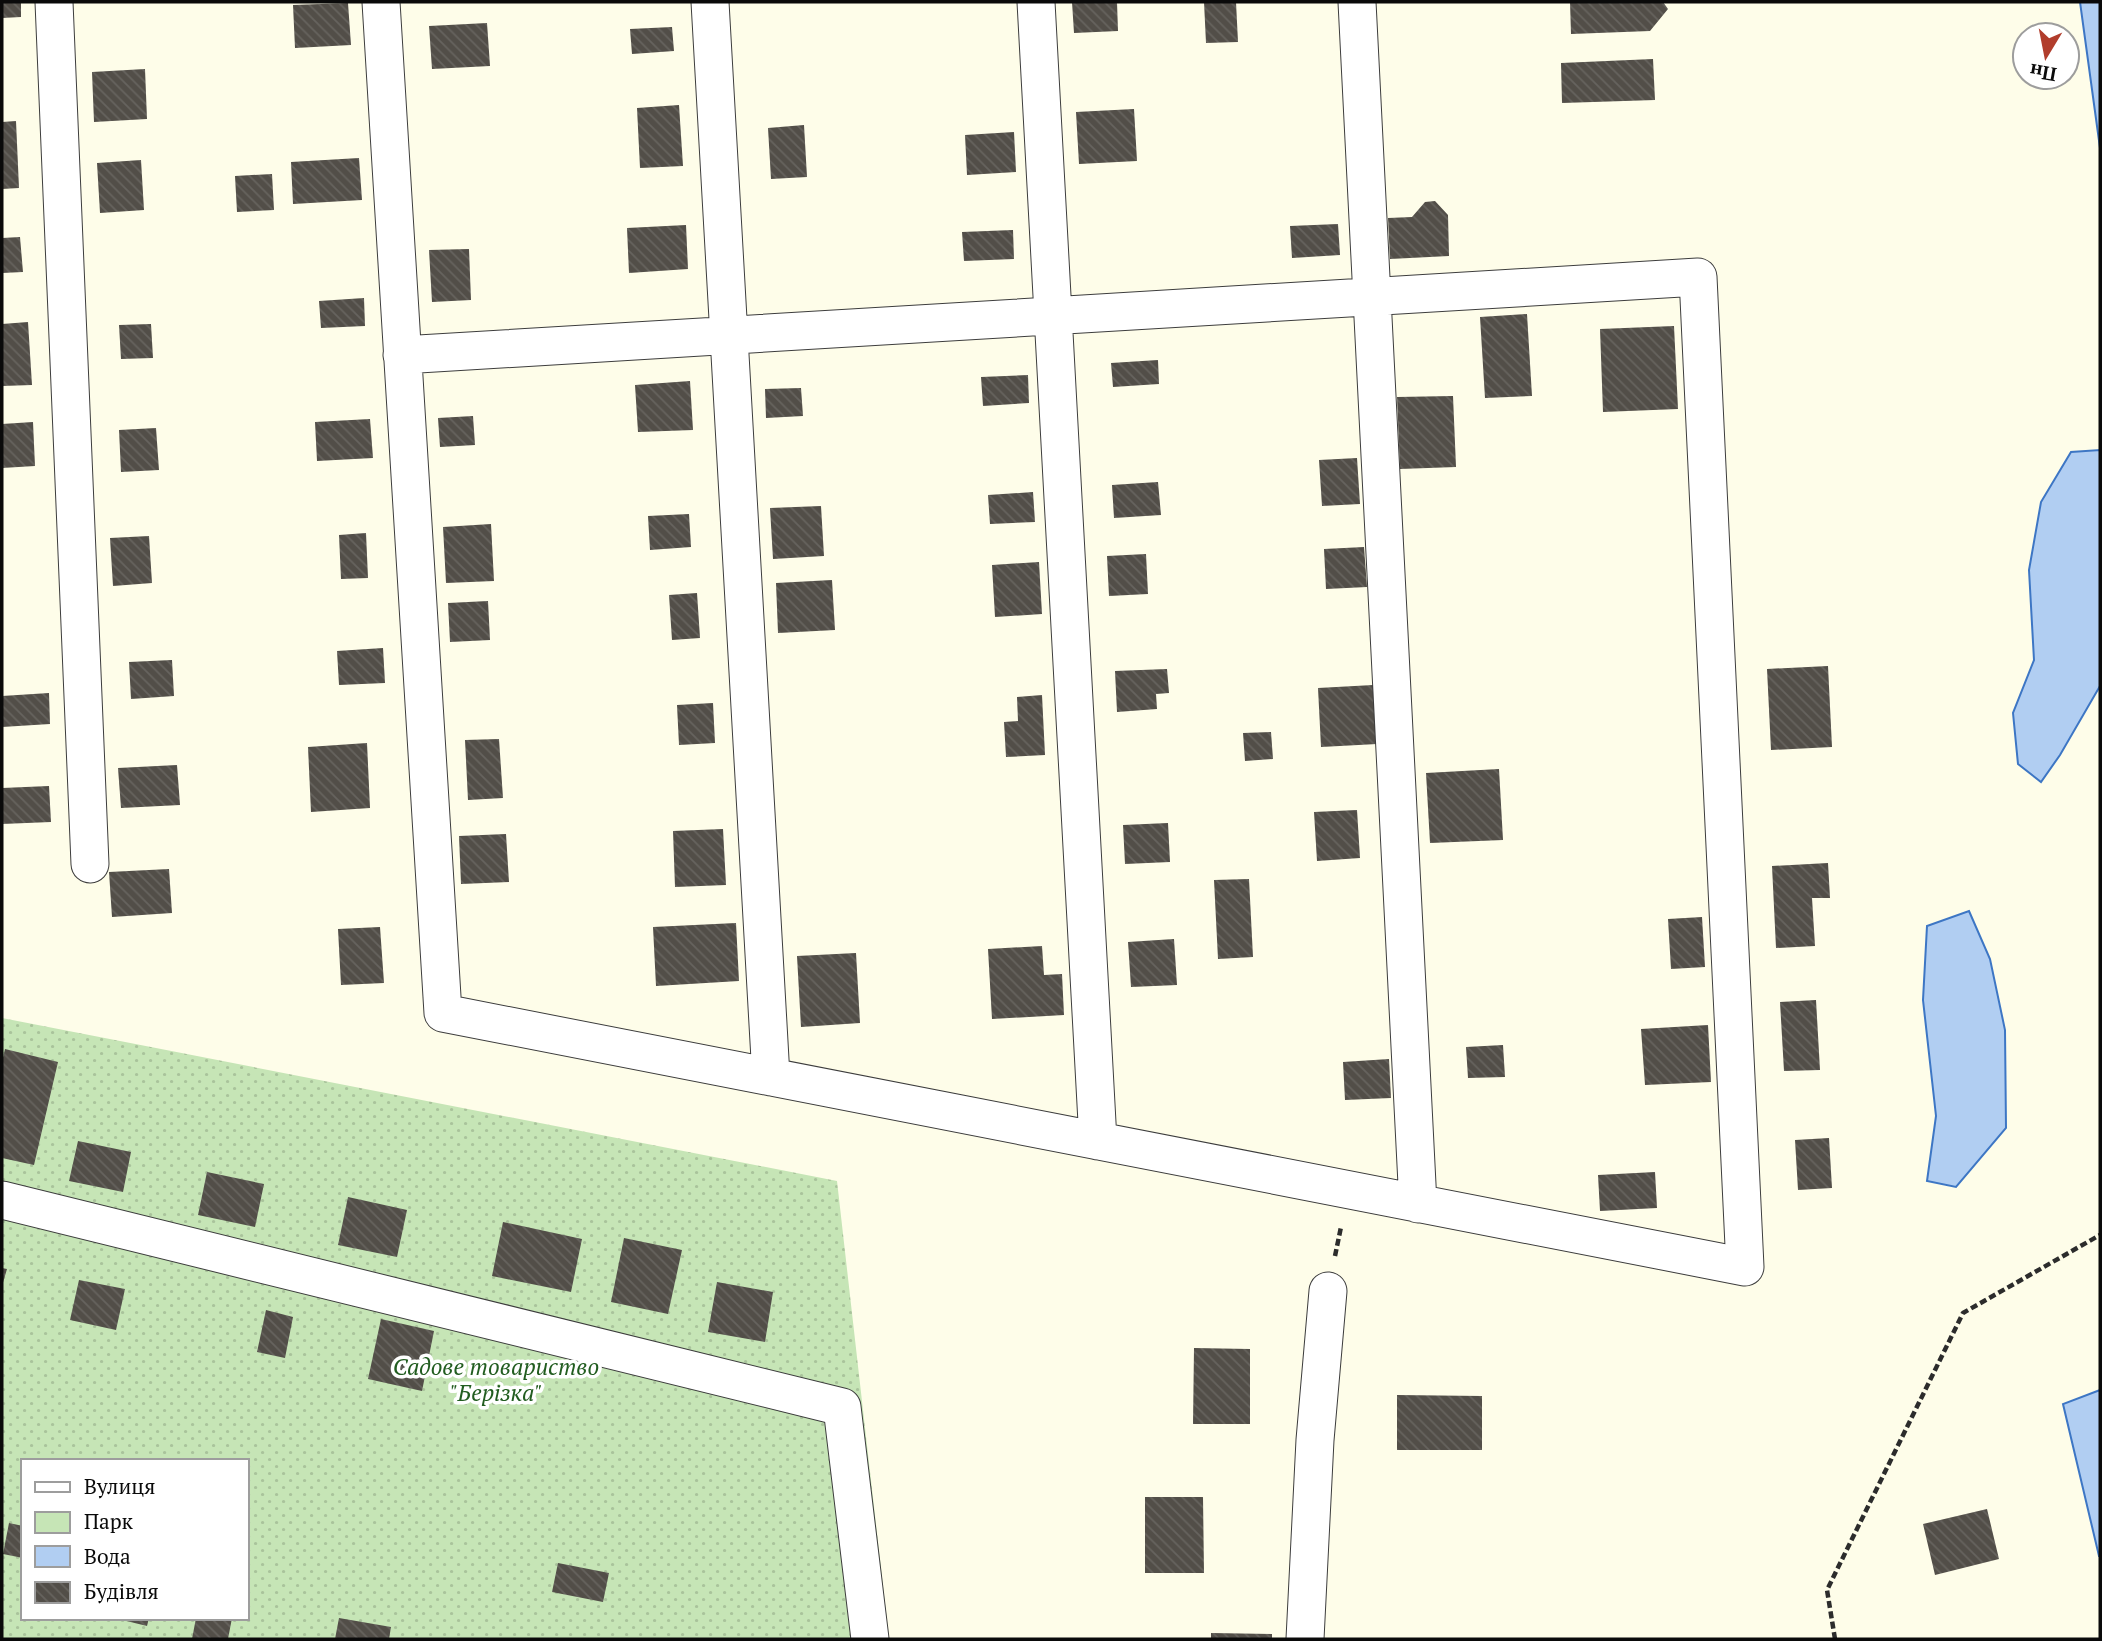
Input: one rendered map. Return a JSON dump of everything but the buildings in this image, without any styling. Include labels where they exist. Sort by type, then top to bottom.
[{"type":"street","points":[[54,2],[90,864]]},
{"type":"street","points":[[381,2],[402,355],[443,1013],[1745,1267],[1699,277],[402,355]]},
{"type":"street","points":[[710,2],[771,1077]]},
{"type":"street","points":[[1036,2],[1098,1141]]},
{"type":"street","points":[[1357,2],[1418,1203]]},
{"type":"street","points":[[2,1200],[842,1407],[870,1639]]},
{"type":"street","points":[[1305,1639],[1315,1440],[1328,1291]]},
{"type":"path","points":[[1328,1291],[1348,1190]]},
{"type":"path","points":[[1835,1639],[1827,1590],[1963,1313],[2100,1235]]},
{"type":"green space","name":"Садове товариство \"Берізка\"","points":[[2,1018],[837,1181],[889,1639],[2,1639]]},
{"type":"water","points":[[2080,2],[2100,2],[2100,148]]},
{"type":"water","points":[[2100,450],[2100,686],[2041,782],[2018,764],[2013,713],[2034,660],[2029,570],[2041,502],[2071,452]]},
{"type":"water","points":[[1969,911],[1990,959],[2005,1030],[2006,1128],[1956,1187],[1927,1181],[1936,1116],[1923,1000],[1927,926]]},
{"type":"water","points":[[2100,1390],[2100,1556],[2099,1556],[2063,1404]]}]
